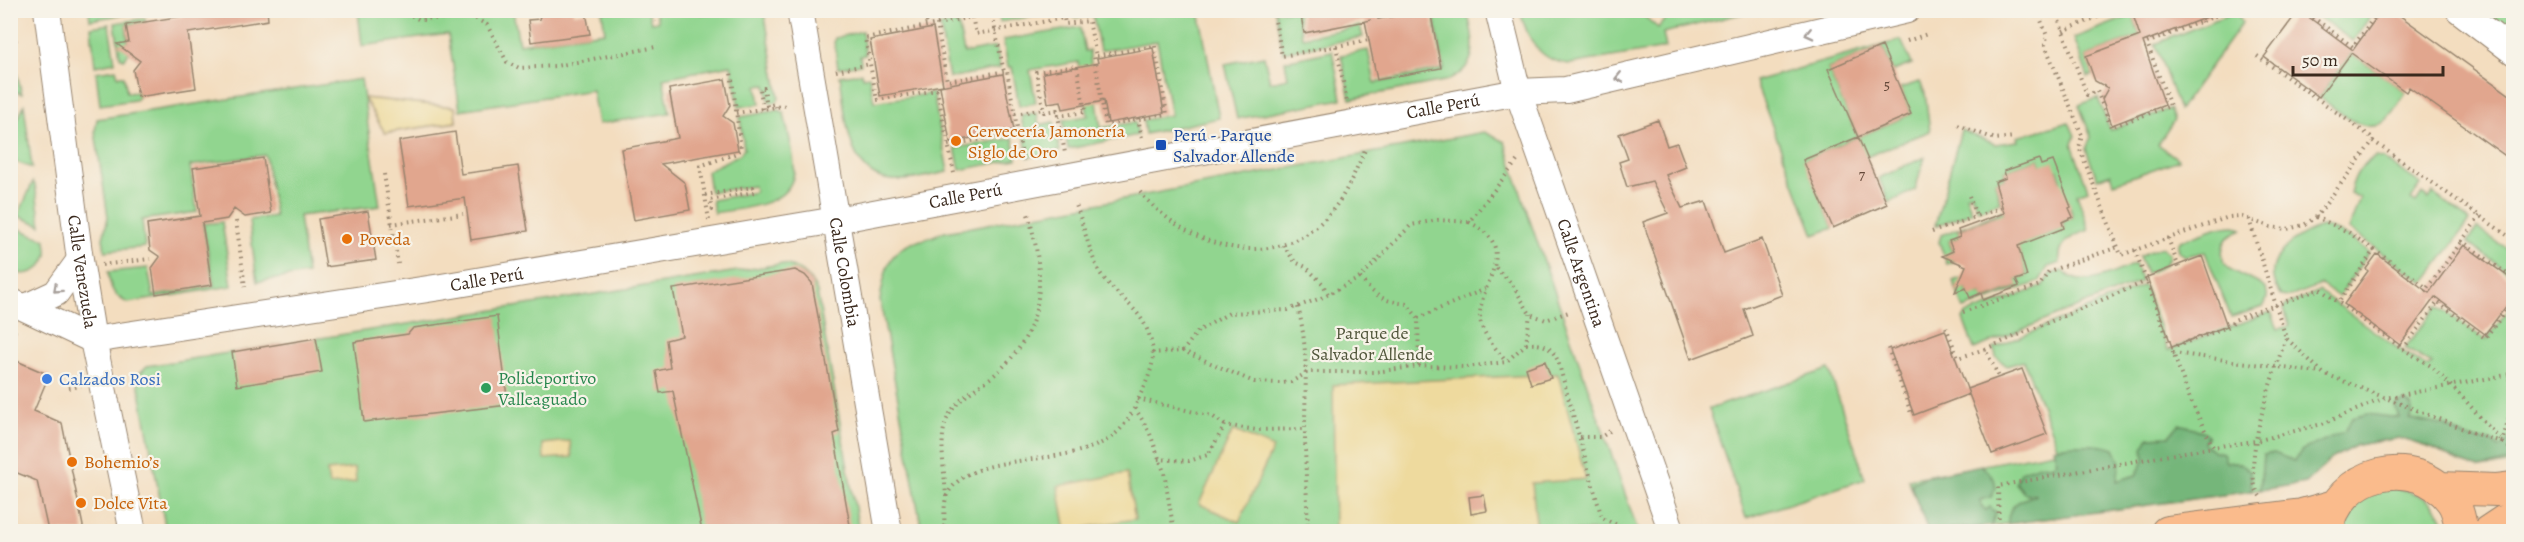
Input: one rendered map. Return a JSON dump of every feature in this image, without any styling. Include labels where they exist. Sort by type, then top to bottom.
[{"type":"main road","points":[[2167,531],[2302,515],[2331,519],[2358,482],[2376,474],[2406,472],[2427,479],[2453,502],[2462,531]]},
{"type":"main road","points":[[2439,488],[2498,490],[2514,488]]},
{"type":"main road","points":[[2488,531],[2503,522],[2514,519]]},
{"type":"street","name":"Calle Venezuela","points":[[47,10],[91,263],[93,340],[133,531]]},
{"type":"street","name":"Calle Colombia","points":[[800,10],[889,531]]},
{"type":"street","name":"Calle Argentina","points":[[1498,10],[1518,92],[1672,531]]},
{"type":"street","name":"Calle Perú","points":[[93,340],[452,285],[836,220],[1518,92],[1566,90],[1907,10]]},
{"type":"street","points":[[2459,10],[2514,52]]},
{"type":"street","points":[[18,304],[56,293],[91,263]]},
{"type":"street","points":[[18,304],[93,340]]},
{"type":"path","points":[[401,10],[420,20],[471,16],[488,25],[507,62],[519,68],[556,66],[656,47]]},
{"type":"path","points":[[653,10],[655,22]]},
{"type":"path","points":[[924,10],[927,26]]},
{"type":"path","points":[[991,10],[1004,72]]},
{"type":"path","points":[[1273,10],[1282,56],[1369,40]]},
{"type":"path","points":[[2037,10],[2047,36],[2045,45],[2082,135],[2079,147],[2121,255],[2229,217],[2249,218],[2270,227],[2287,228],[2304,225],[2316,217],[2373,141]]},
{"type":"path","points":[[2055,10],[2087,95],[2097,91],[2111,127],[2170,106],[2147,43],[2230,10]]},
{"type":"path","points":[[2063,32],[2115,10]]},
{"type":"path","points":[[2197,10],[2202,22]]},
{"type":"path","points":[[2303,10],[2353,47],[2379,10]]},
{"type":"path","points":[[954,173],[937,90],[877,100],[866,38],[972,17],[976,34],[1064,18],[1065,24],[1089,21],[1106,125],[1167,114],[1155,46],[1096,56]]},
{"type":"path","points":[[937,24],[947,81],[1007,71],[1023,161]]},
{"type":"path","points":[[1907,41],[1927,34]]},
{"type":"path","points":[[10,39],[18,42]]},
{"type":"path","points":[[1336,46],[1347,102]]},
{"type":"path","points":[[2257,56],[2511,238],[2514,235]]},
{"type":"path","points":[[836,71],[870,64]]},
{"type":"path","points":[[1043,109],[1036,72],[1077,66],[1085,112],[1058,116]]},
{"type":"path","points":[[710,220],[700,166],[737,153],[741,148],[731,72]]},
{"type":"path","points":[[763,109],[760,88],[764,88],[767,106],[775,104],[776,107]]},
{"type":"path","points":[[736,113],[789,105]]},
{"type":"path","points":[[1015,114],[1043,109],[1044,112],[1057,110],[1065,153]]},
{"type":"path","points":[[1138,118],[1142,138]]},
{"type":"path","points":[[1958,125],[1995,139],[2015,137]]},
{"type":"path","points":[[948,145],[1018,133]]},
{"type":"path","points":[[1140,192],[1167,218],[1194,235],[1220,245],[1253,251],[1284,245],[1313,229],[1335,208],[1365,150]]},
{"type":"path","points":[[1469,222],[1517,161]]},
{"type":"path","points":[[384,174],[398,264]]},
{"type":"path","points":[[705,195],[753,187],[754,192],[710,200],[712,210],[708,211]]},
{"type":"path","points":[[1969,196],[1976,216]]},
{"type":"path","points":[[946,497],[962,476],[1000,464],[1085,450],[1107,440],[1123,427],[1152,369],[1152,347],[1142,316],[1100,273],[1076,205]]},
{"type":"path","points":[[1932,232],[2004,207]]},
{"type":"path","points":[[391,224],[463,214]]},
{"type":"path","points":[[944,531],[945,422],[955,405],[1015,355],[1030,327],[1037,305],[1040,267],[1037,245],[1028,214]]},
{"type":"path","points":[[2316,217],[2348,232],[2427,288],[2480,216]]},
{"type":"path","points":[[2249,218],[2286,338],[2323,373]]},
{"type":"path","points":[[1182,351],[1198,331],[1229,313],[1288,310],[1360,278],[1411,225],[1438,220],[1469,222],[1484,229],[1494,248],[1496,268],[1485,290],[1482,327],[1506,362]]},
{"type":"path","points":[[236,221],[245,287]]},
{"type":"path","points":[[2168,237],[2179,268]]},
{"type":"path","points":[[2462,241],[2514,279]]},
{"type":"path","points":[[1284,245],[1295,262],[1306,267],[1322,283],[1328,294]]},
{"type":"path","points":[[1963,312],[2040,285],[2049,271],[2118,247]]},
{"type":"path","points":[[2134,250],[2190,399],[2213,447]]},
{"type":"path","points":[[2339,302],[2374,250]]},
{"type":"path","points":[[91,263],[150,259]]},
{"type":"path","points":[[1496,268],[1512,284],[1530,314],[1546,320],[1569,312]]},
{"type":"path","points":[[1360,278],[1373,292],[1387,301],[1407,304],[1418,318],[1419,366]]},
{"type":"path","points":[[1946,327],[1958,358],[2147,281]]},
{"type":"path","points":[[2172,350],[2230,326],[2234,320],[2320,289],[2403,349],[2431,366],[2502,442],[2514,451]]},
{"type":"path","points":[[1418,318],[1485,290]]},
{"type":"path","points":[[2403,349],[2438,302],[2486,338],[2514,300]]},
{"type":"path","points":[[1298,307],[1305,335],[1308,372],[1305,429],[1308,531]]},
{"type":"path","points":[[1526,344],[1530,314]]},
{"type":"path","points":[[2256,491],[2254,471],[2256,441],[2264,399],[2286,338]]},
{"type":"path","points":[[1152,353],[1182,351],[1254,382],[1290,382],[1308,372],[1375,372],[1419,366],[1467,367],[1506,362],[1526,344],[1539,343],[1552,349],[1558,361],[1602,518],[1633,531]]},
{"type":"path","points":[[1888,348],[1911,413]]},
{"type":"path","points":[[1985,348],[1999,377]]},
{"type":"path","points":[[2172,350],[2323,373],[2502,442]]},
{"type":"path","points":[[2514,368],[2509,381],[2514,388]]},
{"type":"path","points":[[1999,531],[1998,486],[2256,441],[2322,424],[2385,398],[2511,374]]},
{"type":"path","points":[[1138,399],[1212,416],[1225,425],[1257,430],[1305,429]]},
{"type":"path","points":[[2502,442],[2514,400]]},
{"type":"path","points":[[1135,407],[1149,431],[1164,472],[1174,531]]},
{"type":"path","points":[[1158,459],[1188,461],[1209,455],[1225,425]]},
{"type":"path","points":[[1580,437],[1601,437],[1610,431]]},
{"type":"green space","points":[[89,10],[129,11],[127,14],[90,20]]},
{"type":"green space","points":[[983,10],[931,21],[929,11]]},
{"type":"green space","points":[[998,10],[1061,10],[1061,11],[1000,22]]},
{"type":"green space","points":[[358,11],[513,11],[519,44],[605,32],[602,11],[648,11],[651,22],[658,21],[655,11],[700,11],[701,14],[721,11],[764,11],[779,97],[777,102],[769,102],[766,85],[757,86],[760,104],[739,107],[731,65],[663,78],[670,113],[598,124],[592,90],[460,110],[448,34],[362,46]]},
{"type":"green space","points":[[1073,11],[1199,11],[1219,118],[1145,134],[1143,120],[1171,115],[1157,41],[1100,51],[1093,16],[1074,18]]},
{"type":"green space","points":[[1275,11],[1297,11],[1302,37],[1360,26],[1363,37],[1283,52]]},
{"type":"green space","points":[[1433,11],[1467,11],[1472,32],[1473,51],[1466,67],[1449,80],[1350,99],[1341,55],[1368,50],[1375,83],[1444,69]]},
{"type":"green space","points":[[1520,11],[1648,11],[1644,16],[1658,28],[1670,13],[1666,11],[1753,11],[1663,33],[1666,48],[1570,64],[1550,59],[1536,47],[1526,30]]},
{"type":"green space","points":[[2237,11],[2242,23],[2179,110],[2155,44]]},
{"type":"green space","points":[[2310,11],[2374,11],[2353,41]]},
{"type":"green space","points":[[2482,11],[2513,11],[2513,34]]},
{"type":"green space","points":[[2133,15],[2140,36],[2086,56],[2093,75],[2088,77],[2074,38]]},
{"type":"green space","points":[[145,18],[146,22],[126,25],[129,53],[124,59],[120,57],[115,23]]},
{"type":"green space","points":[[958,23],[964,53],[996,47],[1000,68],[949,78],[940,26]]},
{"type":"green space","points":[[109,24],[115,62],[95,66],[91,27]]},
{"type":"green space","points":[[1080,27],[1085,51],[1089,51],[1101,128],[1135,122],[1138,135],[1068,149],[1063,120],[1088,116],[1078,62],[1030,70],[1036,103],[1019,106],[1012,67],[1008,67],[1003,40]]},
{"type":"green space","points":[[862,31],[865,55],[860,56],[861,64],[838,68],[835,38]]},
{"type":"green space","points":[[1901,40],[1912,64],[1893,71],[1882,46],[1828,69],[1858,137],[1911,114],[1900,88],[1920,82],[1925,93],[1930,131],[1866,157],[1857,137],[1804,160],[1833,228],[1814,235],[1755,81]]},
{"type":"green space","points":[[11,51],[22,94],[11,90]]},
{"type":"green space","points":[[1332,51],[1342,99],[1237,119],[1225,64],[1264,56],[1270,82],[1288,78],[1285,61]]},
{"type":"green space","points":[[2351,53],[2406,92],[2390,115],[2378,125],[2363,125],[2355,122],[2319,97]]},
{"type":"green space","points":[[116,69],[118,76],[124,76],[127,93],[137,92],[138,97],[135,100],[100,105],[96,72]]},
{"type":"green space","points":[[862,73],[863,77],[869,76],[874,102],[933,93],[948,172],[913,179],[892,180],[877,176],[865,168],[856,155],[851,140],[840,76]]},
{"type":"green space","points":[[361,79],[380,206],[299,216],[307,274],[257,282],[249,220],[275,216],[265,155],[190,166],[197,212],[142,220],[145,247],[105,251],[103,238],[108,217],[95,131],[97,119]]},
{"type":"green space","points":[[2098,98],[2110,130],[2169,109],[2174,120],[2158,144],[2179,160],[2114,183],[2111,174],[2097,179],[2086,149],[2091,137],[2079,105]]},
{"type":"green space","points":[[24,105],[32,168],[11,160],[11,135]]},
{"type":"green space","points":[[779,110],[784,113],[794,165],[793,179],[787,190],[766,203],[714,213],[712,200],[755,192],[754,186],[710,192],[707,171],[740,154],[744,149],[740,117]]},
{"type":"green space","points":[[1037,113],[1039,125],[1054,122],[1060,151],[1028,157],[1021,115]]},
{"type":"green space","points":[[2069,122],[2075,136],[2072,144],[2088,190],[2077,194],[2089,230],[2063,245],[2060,263],[2048,267],[2039,282],[1964,309],[1953,281],[1961,278],[1970,297],[1981,293],[1984,300],[2018,287],[2016,280],[2027,276],[2015,239],[2029,241],[2064,228],[2062,222],[2073,217],[2067,198],[2049,185],[2061,180],[2058,171],[2041,165],[2039,159],[2004,171],[2006,178],[1995,182],[2000,202],[1978,210],[1971,193],[1966,195],[1972,212],[1935,226],[1961,130],[1995,144],[2018,141],[2017,137]]},
{"type":"green space","name":"Parque de Salvador Allende","points":[[1484,132],[1505,142],[1529,218],[1638,531],[922,531],[880,300],[889,263],[899,250],[940,233]]},
{"type":"green space","points":[[1013,138],[1017,159],[960,170],[955,148]]},
{"type":"green space","points":[[1925,157],[1915,190],[1889,203],[1879,178]]},
{"type":"green space","points":[[2376,157],[2382,158],[2421,184],[2411,200],[2416,203],[2422,194],[2429,199],[2433,193],[2470,221],[2424,283],[2349,229],[2360,198],[2350,193],[2354,181],[2358,171]]},
{"type":"green space","points":[[33,182],[35,185],[41,225],[18,216]]},
{"type":"green space","points":[[2003,211],[2007,219],[1993,217],[1958,230],[1960,237],[1949,241],[1955,261],[1947,264],[1939,242],[1941,235]]},
{"type":"green space","points":[[222,222],[232,286],[128,303],[113,291],[108,272],[148,268],[153,296],[214,286],[203,224]]},
{"type":"green space","points":[[12,226],[46,240],[45,261],[37,270],[22,274],[11,271]]},
{"type":"green space","points":[[2235,226],[2242,229],[2227,239],[2222,257],[2227,266],[2236,273],[2257,282],[2264,288],[2267,296],[2263,307],[2231,317],[2205,252],[2185,256],[2179,251],[2178,246],[2180,241],[2218,227]]},
{"type":"green space","points":[[2323,227],[2342,233],[2369,252],[2339,297],[2321,285],[2289,297],[2281,296],[2274,284],[2273,272],[2282,252],[2301,236]]},
{"type":"green space","points":[[2477,228],[2509,250],[2513,245],[2513,276],[2467,242]]},
{"type":"green space","points":[[2161,247],[2169,253],[2169,258],[2162,267],[2146,273],[2139,256]]},
{"type":"green space","name":"Polideportivo Valleaguado","points":[[781,264],[803,272],[817,292],[859,531],[166,531],[137,376],[147,366]]},
{"type":"green space","points":[[2135,264],[2142,281],[1974,349],[1963,319],[1966,314],[2042,287],[2050,274],[2063,271],[2070,277],[2088,280]]},
{"type":"green space","points":[[2144,285],[2168,350],[2271,312],[2278,329],[2290,326],[2284,309],[2286,305],[2319,291],[2427,367],[2432,364],[2405,348],[2437,306],[2486,340],[2513,304],[2513,463],[2480,468],[2459,462],[2434,449],[2399,438],[2357,445],[2332,458],[2306,483],[1991,526],[1928,531],[1908,479],[2059,451],[2024,361],[2007,366],[1996,357],[1994,348]]},
{"type":"green space","points":[[1829,369],[1865,479],[1746,518],[1709,409]]},
{"type":"green space","points":[[2405,401],[2412,406],[2412,415],[2409,419],[2446,426],[2467,439],[2490,441],[2499,448],[2513,437],[2513,460],[2480,468],[2459,462],[2434,449],[2399,438],[2357,445],[2332,458],[2306,483],[2260,490],[2263,455],[2274,453],[2294,461],[2302,450],[2345,431],[2352,418],[2367,414],[2399,418],[2395,406]]},
{"type":"green space","points":[[2179,424],[2208,435],[2204,443],[2214,451],[2223,453],[2226,462],[2242,464],[2250,472],[2252,491],[2008,524],[2012,507],[2036,495],[2024,493],[2016,483],[2020,472],[2039,465],[2051,466],[2057,462],[2053,448],[2084,445],[2114,449],[2120,462],[2117,481],[2136,475],[2144,461],[2143,448],[2149,437],[2169,436]]},
{"type":"green space","points":[[1981,465],[1994,478],[1996,488],[1991,497],[1980,500],[1981,506],[1986,510],[1990,507],[1996,513],[1991,526],[1928,531],[1912,483],[1925,477]]},
{"type":"green space","points":[[2389,487],[2409,491],[2434,505],[2440,513],[2447,532],[2339,532],[2358,502],[2370,494]]},
{"type":"sand","points":[[364,98],[455,107],[456,122],[385,133]]},
{"type":"sand","points":[[1558,374],[1586,479],[1532,483],[1537,531],[1335,531],[1333,385]]},
{"type":"sand","points":[[1233,430],[1273,448],[1239,522],[1199,504]]},
{"type":"sand","points":[[570,441],[572,457],[544,459],[543,444]]},
{"type":"sand","points":[[355,468],[356,482],[329,485],[327,471]]},
{"type":"sand","points":[[1127,473],[1135,519],[1066,531],[1058,486]]},
{"type":"building","points":[[182,10],[267,10],[268,20],[188,33],[196,88],[138,97],[133,70],[140,61],[117,44],[129,42],[126,25],[183,16]]},
{"type":"building","points":[[538,10],[574,10],[574,14],[586,12],[590,34],[531,42],[528,20],[540,19]]},
{"type":"building","points":[[1300,10],[1378,10],[1378,19],[1430,10],[1441,68],[1377,80],[1365,21],[1304,33]]},
{"type":"building","points":[[2145,10],[2220,12],[2143,42],[2165,105],[2112,125],[2102,99],[2108,88],[2095,81],[2086,56],[2140,36],[2133,15]]},
{"type":"building","points":[[2299,10],[2353,50],[2382,10],[2392,10],[2514,98],[2514,162],[2409,87],[2406,92],[2351,53],[2319,97],[2264,57]]},
{"type":"building","points":[[933,28],[943,85],[880,96],[870,40]]},
{"type":"building","points":[[1882,46],[1911,114],[1858,137],[1828,69]]},
{"type":"building","points":[[1153,48],[1164,113],[1108,123],[1104,101],[1063,109],[1061,101],[1048,103],[1043,73],[1098,63],[1097,58]]},
{"type":"building","points":[[1003,74],[1014,130],[950,142],[940,86]]},
{"type":"building","points":[[725,79],[730,105],[723,116],[733,123],[738,150],[661,164],[685,183],[690,210],[634,220],[621,149],[678,138],[669,89]]},
{"type":"building","points":[[1658,120],[1667,146],[1677,143],[1686,167],[1666,175],[1682,208],[1706,201],[1724,253],[1762,239],[1782,295],[1744,309],[1753,336],[1691,359],[1643,222],[1668,213],[1652,181],[1627,187],[1619,162],[1628,159],[1619,134]]},
{"type":"building","points":[[455,132],[461,174],[518,166],[528,231],[471,240],[465,198],[409,206],[399,141]]},
{"type":"building","points":[[1858,137],[1887,204],[1833,228],[1803,160]]},
{"type":"building","points":[[263,158],[271,213],[245,217],[234,209],[227,219],[202,223],[212,285],[156,294],[152,268],[160,257],[150,250],[147,224],[200,216],[193,168]]},
{"type":"building","points":[[2039,159],[2041,165],[2053,161],[2073,217],[2062,222],[2064,228],[2018,246],[2027,276],[2016,280],[2019,286],[1983,300],[1981,293],[1970,298],[1966,288],[1955,292],[1966,266],[1942,256],[1953,251],[1949,241],[1960,237],[1958,230],[2004,213],[1995,182],[2006,178],[2004,171]]},
{"type":"building","name":"Poveda","points":[[368,211],[376,260],[326,267],[318,219]]},
{"type":"building","points":[[2464,245],[2514,281],[2514,296],[2485,334],[2435,297],[2400,345],[2344,304],[2368,271],[2366,269],[2377,254],[2429,293]]},
{"type":"building","points":[[2202,256],[2227,326],[2172,347],[2147,277]]},
{"type":"building","points":[[795,270],[805,275],[812,283],[839,432],[834,434],[851,531],[702,531],[673,391],[660,393],[656,371],[670,368],[666,340],[682,336],[673,289]]},
{"type":"building","points":[[497,316],[508,405],[364,422],[354,342],[408,334],[413,328]]},
{"type":"building","points":[[1945,330],[1969,394],[1914,415],[1890,350]]},
{"type":"building","points":[[316,338],[322,372],[237,386],[232,352]]},
{"type":"building","points":[[10,358],[49,375],[34,411],[62,423],[84,531],[48,531],[37,481],[10,470]]},
{"type":"building","points":[[1545,361],[1551,378],[1531,384],[1526,368]]},
{"type":"building","points":[[2022,369],[2047,434],[1992,454],[1967,389]]},
{"type":"building","points":[[1484,495],[1487,511],[1471,514],[1469,497]]},
{"type":"place","name":"Cervecería Jamonería Siglo de Oro","points":[[956,141]]},
{"type":"place","name":"Perú - Parque Salvador Allende","points":[[1161,145]]},
{"type":"place","name":"Poveda","points":[[347,239]]},
{"type":"place","name":"Calzados Rosi","points":[[47,379]]},
{"type":"place","name":"Polideportivo Valleaguado","points":[[486,388]]},
{"type":"place","name":"Bohemio’s","points":[[72,462]]},
{"type":"place","name":"Dolce Vita","points":[[81,503]]}]
